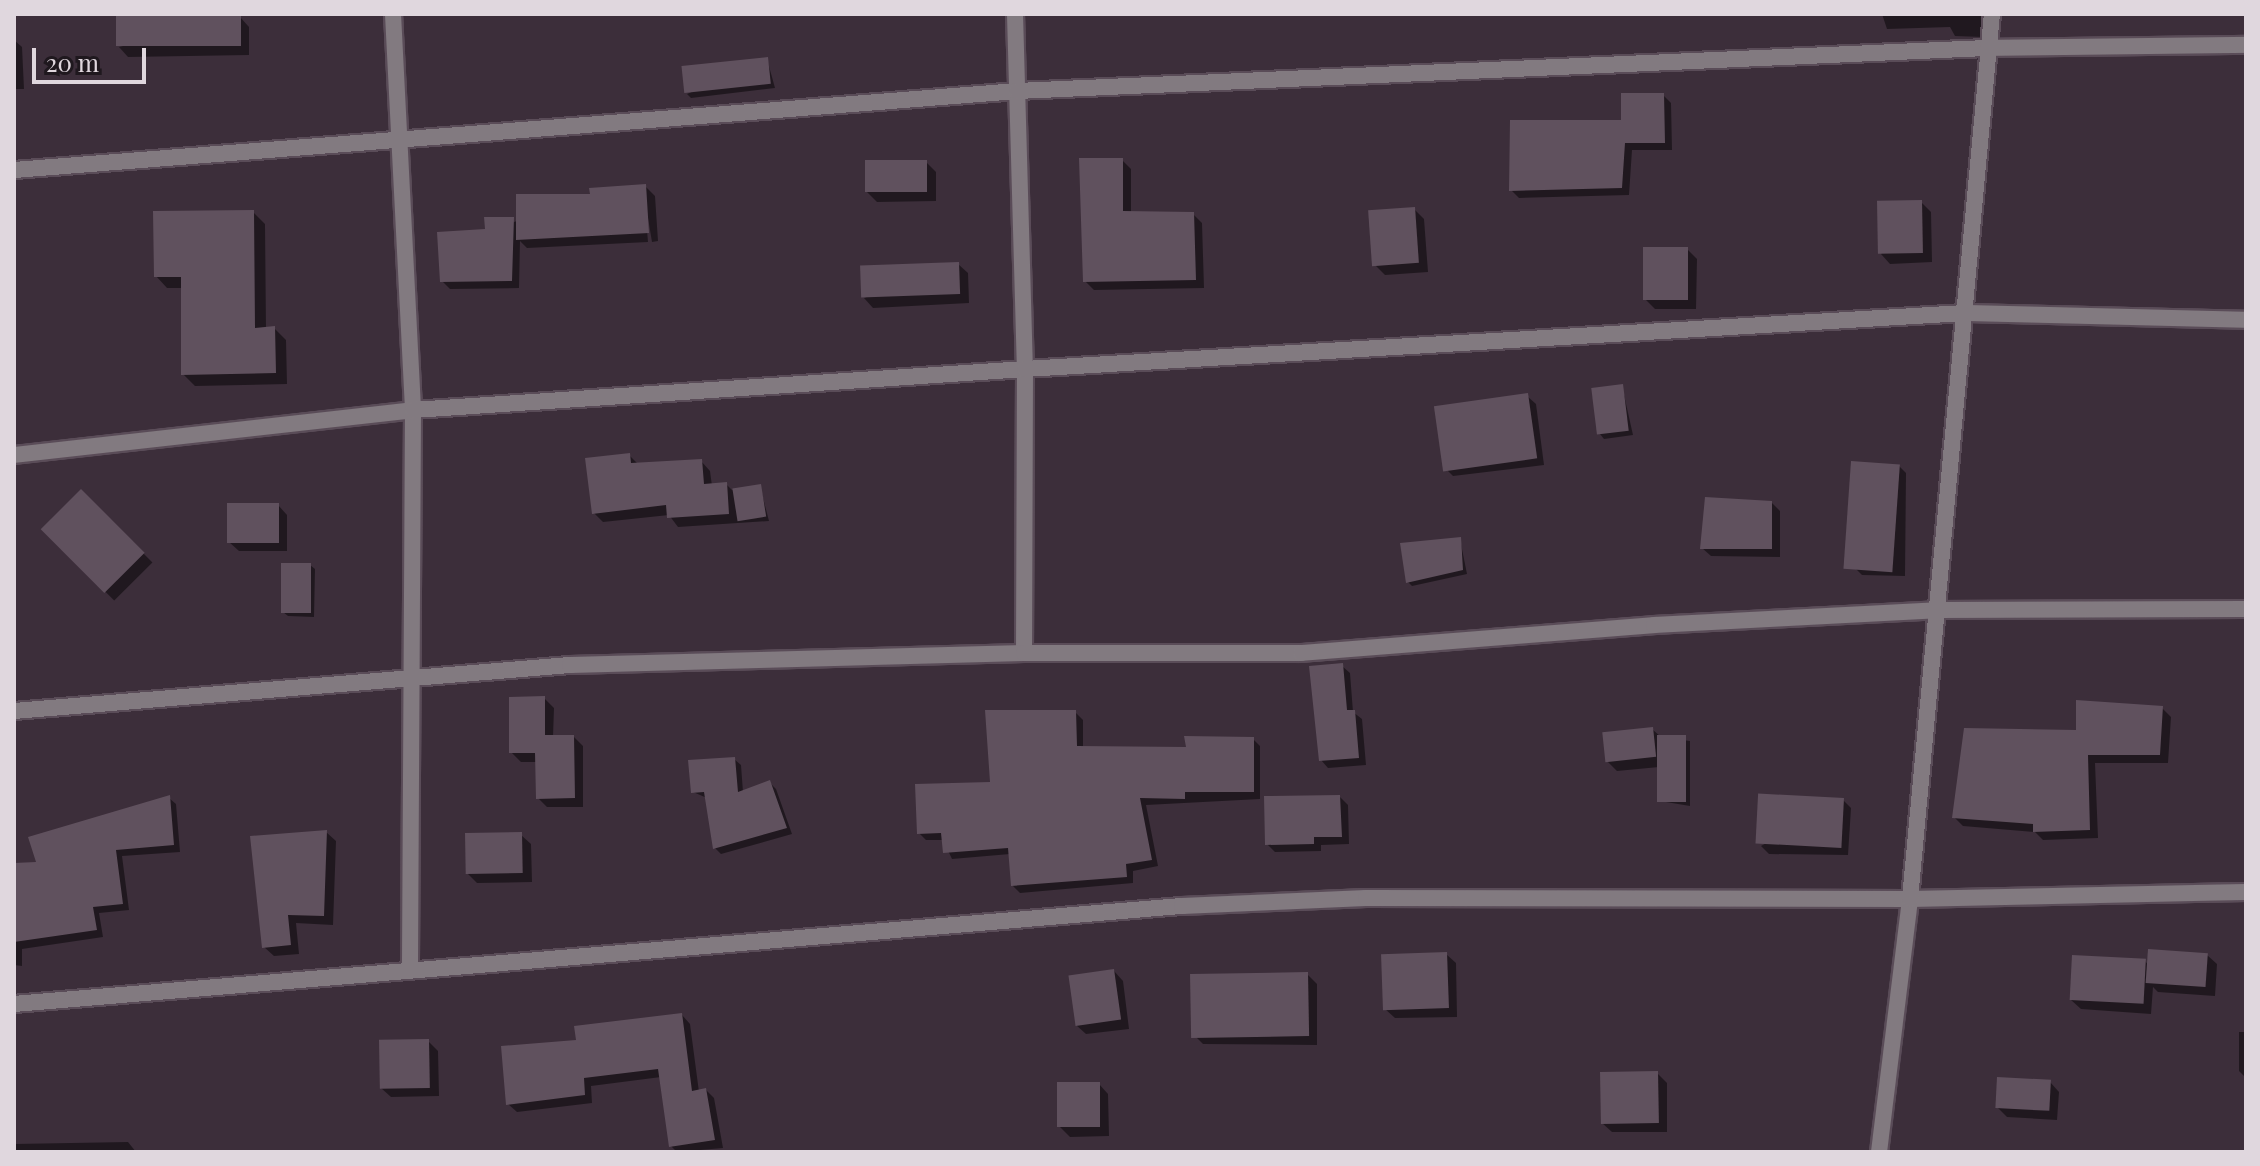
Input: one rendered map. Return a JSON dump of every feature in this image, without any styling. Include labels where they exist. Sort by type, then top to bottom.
[{"type":"street","points":[[393,14],[413,410],[410,969]]},
{"type":"street","points":[[1015,14],[1025,369],[1024,653]]},
{"type":"street","points":[[1879,1152],[1910,899],[1992,14]]},
{"type":"street","points":[[14,170],[1017,91],[1988,48],[2246,45]]},
{"type":"street","points":[[14,455],[413,410],[1025,369],[1965,313],[2246,320]]},
{"type":"street","points":[[14,711],[410,675],[570,665],[1024,653],[1389,649],[1654,625],[1937,610],[2246,609]]},
{"type":"street","points":[[14,1004],[1182,906],[1366,898],[1910,899],[2246,892]]},
{"type":"building","points":[[116,15],[241,15],[241,46],[116,46]]},
{"type":"building","points":[[768,57],[771,84],[684,93],[681,66]]},
{"type":"building","points":[[1621,93],[1664,93],[1665,143],[1625,143],[1622,188],[1509,191],[1510,120],[1621,120]]},
{"type":"building","points":[[1079,158],[1123,158],[1123,211],[1194,212],[1196,280],[1083,282]]},
{"type":"building","points":[[865,160],[927,160],[927,192],[865,192]]},
{"type":"building","points":[[646,184],[649,233],[516,240],[516,194],[590,194],[589,188]]},
{"type":"building","points":[[1922,200],[1923,253],[1878,254],[1877,201]]},
{"type":"building","points":[[1415,207],[1419,263],[1372,266],[1368,210]]},
{"type":"building","points":[[254,210],[255,328],[275,326],[276,373],[181,375],[181,277],[154,277],[153,211]]},
{"type":"building","points":[[484,217],[514,217],[512,281],[440,282],[437,232],[485,229]]},
{"type":"building","points":[[1643,247],[1688,247],[1688,300],[1643,300]]},
{"type":"building","points":[[959,262],[960,294],[861,297],[860,265]]},
{"type":"building","points":[[1623,384],[1629,431],[1597,435],[1591,388]]},
{"type":"building","points":[[1528,393],[1537,458],[1443,472],[1434,406]]},
{"type":"building","points":[[630,453],[631,463],[702,459],[704,484],[727,482],[729,514],[667,518],[666,505],[592,514],[585,458]]},
{"type":"building","points":[[1851,461],[1900,464],[1892,572],[1843,569]]},
{"type":"building","points":[[761,484],[766,517],[738,521],[732,489]]},
{"type":"building","points":[[81,489],[145,553],[104,593],[41,529]]},
{"type":"building","points":[[1705,497],[1772,501],[1772,549],[1700,549]]},
{"type":"building","points":[[227,503],[279,503],[279,543],[227,543]]},
{"type":"building","points":[[1461,537],[1463,570],[1406,583],[1400,543]]},
{"type":"building","points":[[281,563],[311,563],[311,613],[281,613]]},
{"type":"building","points":[[1343,663],[1347,710],[1355,710],[1359,758],[1319,761],[1309,666]]},
{"type":"building","points":[[545,696],[545,735],[574,735],[575,798],[536,799],[535,753],[509,753],[509,697]]},
{"type":"building","points":[[2076,700],[2163,706],[2160,755],[2088,755],[2090,830],[2033,832],[2033,824],[1952,818],[1964,728],[2076,730]]},
{"type":"building","points":[[985,710],[1076,710],[1077,746],[1186,747],[1184,736],[1254,737],[1254,792],[1185,792],[1185,799],[1140,798],[1152,860],[1126,864],[1127,877],[1011,886],[1008,848],[943,853],[941,833],[917,834],[915,784],[990,782]]},
{"type":"building","points":[[1653,727],[1656,757],[1605,762],[1602,732]]},
{"type":"building","points":[[1657,735],[1686,735],[1686,802],[1657,802]]},
{"type":"building","points":[[735,757],[738,792],[770,780],[787,828],[713,849],[704,792],[691,793],[688,760]]},
{"type":"building","points":[[1758,793],[1844,798],[1841,848],[1756,843]]},
{"type":"building","points":[[170,795],[174,845],[116,850],[123,904],[93,907],[97,930],[14,942],[14,863],[36,862],[28,837]]},
{"type":"building","points":[[1340,795],[1342,837],[1314,837],[1314,844],[1265,845],[1264,796]]},
{"type":"building","points":[[327,830],[324,916],[288,915],[291,945],[262,948],[250,836]]},
{"type":"building","points":[[522,832],[523,873],[466,874],[465,833]]},
{"type":"building","points":[[2148,949],[2208,953],[2205,987],[2146,983]]},
{"type":"building","points":[[1447,952],[1449,1008],[1383,1010],[1381,954]]},
{"type":"building","points":[[2072,955],[2146,959],[2144,1004],[2070,1000]]},
{"type":"building","points":[[1114,969],[1121,1020],[1076,1026],[1068,975]]},
{"type":"building","points":[[1308,972],[1309,1036],[1191,1038],[1190,974]]},
{"type":"building","points":[[682,1013],[692,1091],[706,1088],[715,1140],[669,1147],[658,1069],[584,1078],[585,1095],[506,1105],[501,1046],[576,1040],[574,1026]]},
{"type":"building","points":[[429,1039],[430,1088],[380,1089],[379,1040]]},
{"type":"building","points":[[1658,1071],[1659,1123],[1601,1124],[1600,1072]]},
{"type":"building","points":[[1997,1077],[2051,1080],[2049,1111],[1995,1108]]},
{"type":"building","points":[[1057,1082],[1100,1082],[1100,1127],[1057,1127]]}]
